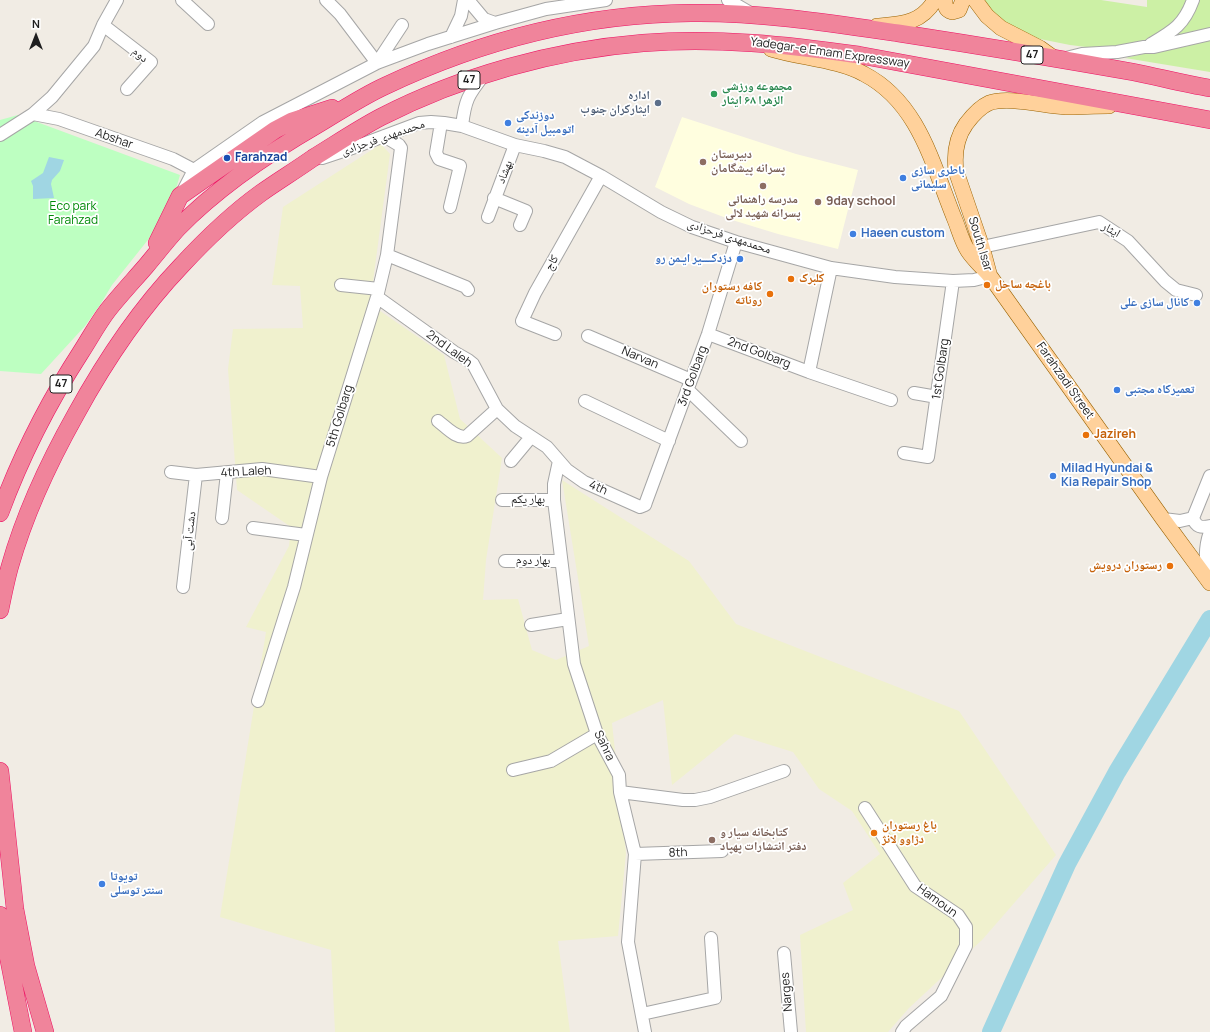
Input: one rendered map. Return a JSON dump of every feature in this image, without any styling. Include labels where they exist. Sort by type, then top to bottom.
[{"type":"highway","name":"47","points":[[0,513],[9,488],[38,426],[59,386],[106,312],[178,229],[206,202],[233,180],[292,140],[385,86],[455,56],[510,38],[574,24],[633,16],[664,14],[753,14],[862,28],[1021,53],[1138,73],[1206,88]]},
{"type":"highway","name":"Yadegar-e Emam Expressway","points":[[0,610],[9,568],[21,531],[35,496],[66,432],[98,374],[149,302],[181,265],[233,215],[261,193],[349,136],[396,109],[454,85],[484,75],[565,55],[642,43],[678,41],[747,42],[803,47],[859,55],[1204,119]]},
{"type":"highway","points":[[144,269],[180,196],[275,130],[292,121],[367,96]]},
{"type":"highway","points":[[0,771],[15,909],[26,966],[45,1032]]},
{"type":"highway","points":[[0,915],[23,1032]]},
{"type":"main road","points":[[862,28],[899,24],[911,21],[920,17],[935,0]]},
{"type":"main road","points":[[944,0],[947,10],[952,12],[959,10],[963,0]]},
{"type":"main road","points":[[975,0],[987,16],[1001,28],[1040,48],[1057,60]]},
{"type":"main road","name":"South Isar","points":[[747,42],[790,55],[851,68],[874,80],[893,96],[906,110],[917,127],[935,166],[947,202],[968,250],[990,276]]},
{"type":"main road","name":"South Isar","points":[[990,276],[982,247],[956,170],[956,147],[960,135],[973,115],[988,104],[1000,101],[1065,107],[1134,105]]},
{"type":"main road","name":"Farahzadi Street","points":[[990,276],[1209,582]]},
{"type":"street","points":[[0,135],[33,114],[52,97],[94,46],[103,25],[117,0]]},
{"type":"street","points":[[182,0],[208,24]]},
{"type":"street","points":[[326,0],[340,14],[377,63]]},
{"type":"street","points":[[451,37],[461,16],[464,0]]},
{"type":"street","points":[[468,0],[484,19],[495,23]]},
{"type":"street","points":[[180,196],[194,170],[263,122],[377,63],[495,23],[546,9],[606,0]]},
{"type":"street","points":[[728,0],[753,14]]},
{"type":"street","points":[[1144,47],[1179,26],[1193,0]]},
{"type":"street","points":[[377,63],[402,24]]},
{"type":"street","name":"دوم","points":[[103,25],[151,62],[127,89]]},
{"type":"street","points":[[1057,60],[1082,54],[1117,52],[1144,47],[1154,47],[1210,34]]},
{"type":"street","points":[[462,126],[464,109],[469,93],[484,75]]},
{"type":"street","name":"Abshar","points":[[33,114],[59,119],[173,159],[194,170]]},
{"type":"street","name":"محمدمهدی فرحزادی","points":[[306,163],[355,147],[419,123],[431,122],[462,126],[515,145],[565,157],[601,176],[661,212],[692,227],[736,242],[831,268],[895,277],[953,281],[974,280],[990,276]]},
{"type":"street","points":[[440,123],[436,153],[437,156],[439,159],[460,166],[450,207]]},
{"type":"street","name":"5th Golbarg","points":[[258,701],[294,587],[321,477],[378,293],[387,255],[401,148],[399,145],[384,136]]},
{"type":"street","name":"بهشاد","points":[[488,217],[515,145]]},
{"type":"street","name":"کاج","points":[[555,334],[522,321],[535,293],[601,176]]},
{"type":"street","name":"بهشاد","points":[[494,198],[526,212],[520,224]]},
{"type":"street","name":"ایثار","points":[[982,247],[1099,222],[1128,240],[1165,281],[1176,290],[1196,295]]},
{"type":"street","name":"3rd Golbarg","points":[[642,506],[646,502],[690,385],[708,334],[736,242]]},
{"type":"street","points":[[387,255],[466,287],[468,290]]},
{"type":"street","points":[[809,372],[831,268]]},
{"type":"street","name":"1st Golbarg","points":[[904,453],[928,457],[953,281]]},
{"type":"street","points":[[341,285],[378,293]]},
{"type":"street","name":"2nd Laleh","points":[[378,293],[454,352],[473,364],[497,409],[531,437],[547,447],[559,461]]},
{"type":"street","name":"2nd Golbarg","points":[[708,334],[809,372],[891,400]]},
{"type":"street","name":"Narvan","points":[[588,336],[690,385]]},
{"type":"street","points":[[690,385],[741,441]]},
{"type":"street","points":[[914,393],[937,397]]},
{"type":"street","points":[[585,401],[669,441]]},
{"type":"street","points":[[438,421],[456,435],[465,437],[497,409]]},
{"type":"street","points":[[511,461],[531,437]]},
{"type":"street","name":"Sahra","points":[[559,461],[554,484],[554,500],[574,664],[597,734],[619,776],[620,792],[635,854],[628,942],[644,1032]]},
{"type":"street","name":"4th","points":[[559,461],[567,470],[584,482],[638,506],[642,506]]},
{"type":"street","name":"4th Laleh","points":[[170,472],[196,475],[262,469],[321,477]]},
{"type":"street","points":[[222,518],[227,472]]},
{"type":"street","name":"دشت آبی","points":[[183,587],[196,475]]},
{"type":"street","points":[[1210,476],[1193,518],[1199,527],[1210,526]]},
{"type":"street","name":"بهار یکم","points":[[502,500],[554,500]]},
{"type":"street","points":[[1163,519],[1180,522],[1193,518]]},
{"type":"street","points":[[253,528],[306,535]]},
{"type":"street","points":[[1209,582],[1206,560],[1206,542],[1210,532]]},
{"type":"street","name":"بهار دوم","points":[[505,561],[562,561]]},
{"type":"street","points":[[531,625],[568,618]]},
{"type":"street","points":[[514,770],[551,761],[597,734]]},
{"type":"street","points":[[620,792],[683,800],[695,800],[710,797],[784,771]]},
{"type":"street","name":"Hamoun","points":[[865,808],[915,886],[958,915],[966,927],[966,946],[941,996],[906,1026],[902,1032]]},
{"type":"street","name":"8th","points":[[635,854],[722,851]]},
{"type":"street","points":[[642,1014],[715,998],[711,938]]},
{"type":"street","name":"Narges","points":[[784,953],[790,1032]]},
{"type":"shaded area","points":[[682,117],[796,154],[858,170],[838,249],[778,234],[729,219],[689,204],[655,187]]},
{"type":"shaded area","points":[[381,144],[390,154],[370,304],[444,355],[460,419],[502,458],[486,560],[483,600],[518,599],[532,650],[556,660],[589,646],[562,480],[689,561],[736,624],[959,711],[1056,855],[982,940],[909,1008],[888,1032],[806,1032],[800,935],[853,910],[843,883],[880,854],[852,811],[819,789],[793,752],[735,734],[672,785],[663,700],[612,723],[626,853],[618,936],[558,941],[570,1032],[335,1032],[331,950],[220,917],[266,632],[246,627],[289,546],[291,527],[237,490],[228,369],[233,329],[303,328],[300,286],[272,285],[283,207]]},
{"type":"green space","points":[[980,0],[1101,0],[1147,7],[1147,0],[1189,0],[1184,12],[1164,34],[1136,45],[1102,49],[1070,45],[1025,36],[1013,30]]},
{"type":"green space","points":[[1196,0],[1210,0],[1210,30],[1168,37]]},
{"type":"green space","points":[[1210,39],[1210,72],[1125,58]]},
{"type":"green space","name":"Eco park Farahzad","points":[[18,115],[180,175],[174,196],[155,231],[112,285],[85,326],[41,374],[0,371],[0,120]]},
{"type":"water","points":[[49,157],[64,160],[60,171],[52,180],[51,184],[54,198],[33,199],[33,186],[31,181],[43,173]]},
{"type":"waterway","points":[[991,1032],[1067,864],[1117,772],[1210,619]]},
{"type":"place","name":"مجموعه ورزشی الزهرا ۶۸ ایثار","points":[[714,94]]},
{"type":"place","name":"اداره ایثارگران جنوب","points":[[658,103]]},
{"type":"place","name":"دوزندگی اتومبیل آدینه","points":[[508,123]]},
{"type":"place","name":"Farahzad","points":[[227,158]]},
{"type":"place","name":"دبیرستان پسرانه پیشگامان","points":[[703,162]]},
{"type":"place","name":"باطری سازی سلیمانی","points":[[903,178]]},
{"type":"place","name":"مدرسه راهنمائی پسرانه شهید لالی","points":[[763,186]]},
{"type":"place","name":"9day school","points":[[818,202]]},
{"type":"place","name":"Haeen custom","points":[[853,234]]},
{"type":"place","name":"دزدگــــیر ایـمن رو","points":[[740,259]]},
{"type":"place","name":"گلبرگ","points":[[791,279]]},
{"type":"place","name":"باغچه ساحل","points":[[987,285]]},
{"type":"place","name":"کافه رستوران روناته","points":[[770,294]]},
{"type":"place","name":"کانال سازی علی","points":[[1197,303]]},
{"type":"place","name":"تعمیرگاه مجتبی","points":[[1117,390]]},
{"type":"place","name":"Jazireh","points":[[1086,435]]},
{"type":"place","name":"Milad Hyundai & Kia Repair Shop","points":[[1053,476]]},
{"type":"place","name":"رستوران درویش","points":[[1170,566]]},
{"type":"place","name":"باغ رستوران دژاوو لانژ","points":[[874,833]]},
{"type":"place","name":"کتابخانه سیار و دفتر انتشارات پهپاد","points":[[712,840]]},
{"type":"place","name":"تویوتا سنتر توسلی","points":[[102,884]]}]
